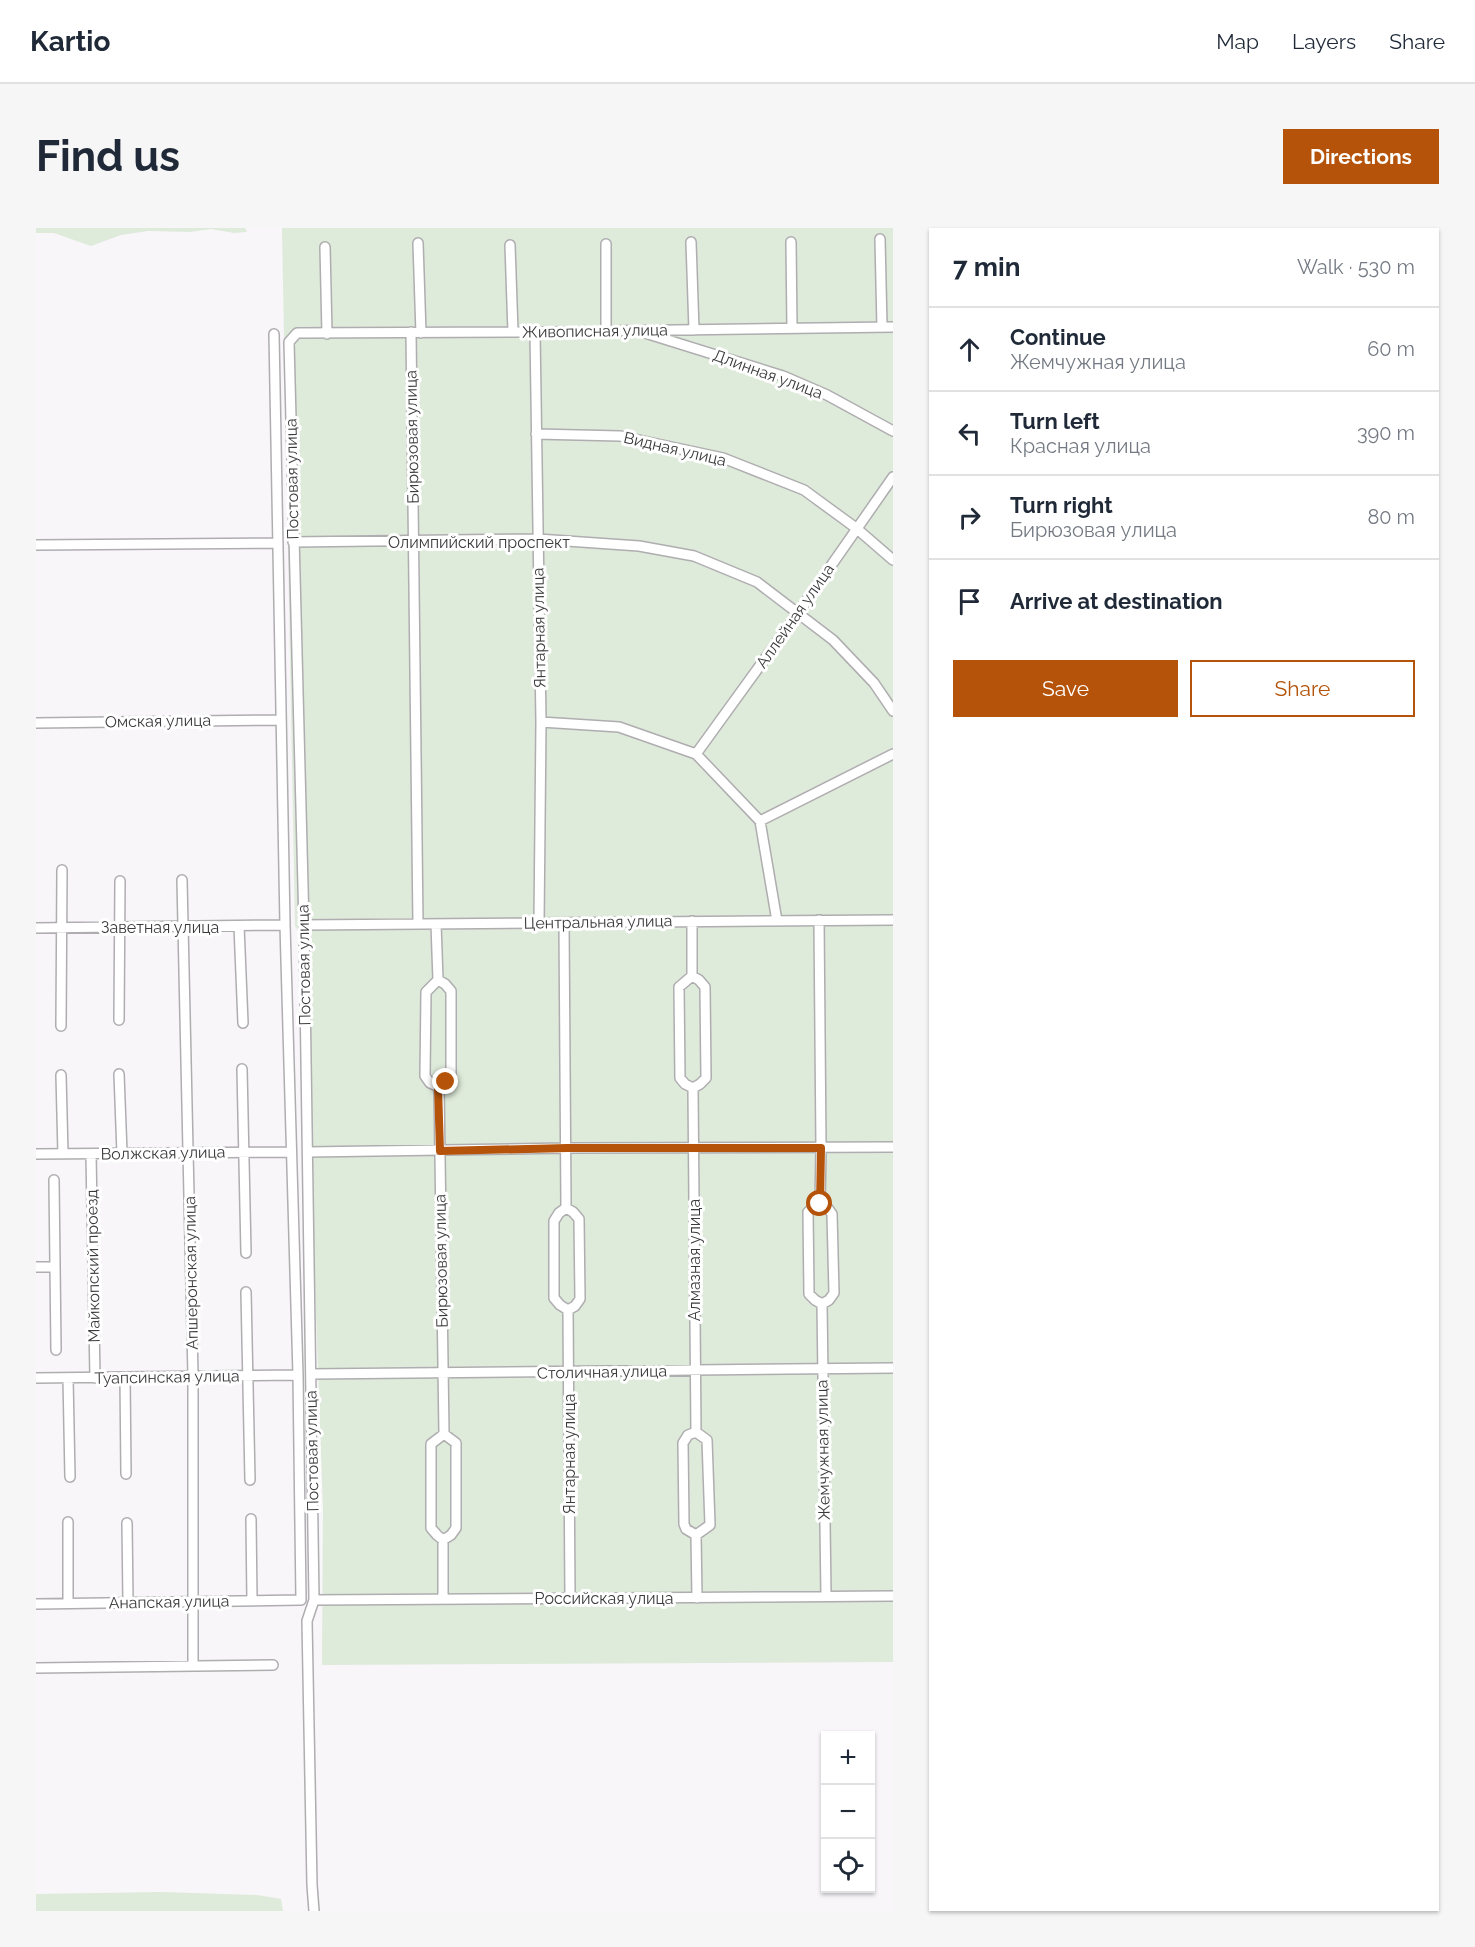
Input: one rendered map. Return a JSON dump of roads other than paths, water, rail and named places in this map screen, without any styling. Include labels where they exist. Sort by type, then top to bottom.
[{"type":"street","points":[[880,239],[882,327]]},
{"type":"street","points":[[691,242],[694,330]]},
{"type":"street","points":[[791,242],[792,328]]},
{"type":"street","name":"Бирюзовая улица","points":[[418,243],[413,542],[418,924]]},
{"type":"street","points":[[606,244],[606,330]]},
{"type":"street","points":[[510,245],[513,332]]},
{"type":"street","points":[[325,247],[327,334]]},
{"type":"street","name":"Живописная улица","points":[[297,333],[893,327]]},
{"type":"street","name":"Длинная улица","points":[[637,330],[783,376],[827,395],[893,430]]},
{"type":"street","name":"Янтарная улица","points":[[535,332],[541,722],[539,923]]},
{"type":"street","name":"Постовая улица","points":[[297,333],[289,342],[308,1152],[314,1600],[307,1621],[314,1911]]},
{"type":"street","name":"Постовая улица","points":[[274,334],[301,1600]]},
{"type":"street","name":"Видная улица","points":[[536,434],[620,436],[723,458],[804,490],[856,528],[893,560]]},
{"type":"street","name":"Аллейная улица","points":[[696,754],[893,477]]},
{"type":"street","name":"Олимпийский проспект","points":[[293,543],[538,539],[639,546],[694,556],[757,582],[833,640],[874,683],[893,711]]},
{"type":"street","points":[[36,545],[278,543]]},
{"type":"street","name":"Омская улица","points":[[36,723],[281,720]]},
{"type":"street","points":[[541,722],[619,728],[696,754],[760,821],[777,921]]},
{"type":"street","points":[[760,821],[893,754]]},
{"type":"street","points":[[61,1026],[62,870]]},
{"type":"street","name":"Апшеронская улица","points":[[182,880],[193,1376],[193,1666]]},
{"type":"street","points":[[119,1020],[120,881]]},
{"type":"street","name":"Центральная улица","points":[[304,925],[893,920]]},
{"type":"street","name":"Алмазная улица","points":[[692,921],[692,976],[679,987],[680,1078],[693,1088]]},
{"type":"street","name":"Жемчужная улица","points":[[819,921],[820,1204]]},
{"type":"street","name":"Янтарная улица","points":[[564,923],[566,1208]]},
{"type":"street","name":"Бирюзовая улица","points":[[436,924],[438,980],[426,992],[425,1076],[430,1083],[438,1087]]},
{"type":"street","name":"Заветная улица","points":[[36,928],[285,925]]},
{"type":"street","points":[[239,927],[243,1023]]},
{"type":"street","name":"Алмазная улица","points":[[692,976],[705,987],[706,1078],[693,1088]]},
{"type":"street","name":"Бирюзовая улица","points":[[438,980],[451,991],[451,1077],[438,1087]]},
{"type":"street","points":[[242,1069],[246,1253]]},
{"type":"street","points":[[119,1074],[122,1154]]},
{"type":"street","points":[[61,1076],[63,1154]]},
{"type":"street","name":"Бирюзовая улица","points":[[438,1087],[444,1434]]},
{"type":"street","name":"Алмазная улица","points":[[693,1088],[696,1432],[707,1440],[710,1525],[696,1535]]},
{"type":"street","points":[[308,1152],[893,1147]]},
{"type":"street","name":"Волжская улица","points":[[36,1154],[291,1152]]},
{"type":"street","name":"Майкопский проезд","points":[[91,1154],[95,1378]]},
{"type":"street","points":[[54,1180],[56,1350]]},
{"type":"street","name":"Жемчужная улица","points":[[820,1204],[827,1207],[832,1214],[833,1225],[834,1293],[822,1304],[809,1294],[808,1212],[820,1204]]},
{"type":"street","name":"Янтарная улица","points":[[566,1208],[554,1221],[554,1298],[568,1310]]},
{"type":"street","name":"Янтарная улица","points":[[566,1208],[579,1219],[580,1299],[568,1310]]},
{"type":"street","points":[[36,1267],[55,1267]]},
{"type":"street","points":[[246,1292],[250,1480]]},
{"type":"street","name":"Жемчужная улица","points":[[822,1304],[826,1596]]},
{"type":"street","name":"Янтарная улица","points":[[568,1310],[570,1598]]},
{"type":"street","name":"Столичная улица","points":[[311,1374],[893,1368]]},
{"type":"street","name":"Туапсинская улица","points":[[36,1378],[297,1375]]},
{"type":"street","points":[[125,1377],[126,1474]]},
{"type":"street","points":[[68,1378],[70,1477]]},
{"type":"street","points":[[696,1432],[688,1435],[683,1443],[684,1524],[686,1529],[696,1535],[697,1598]]},
{"type":"street","name":"Бирюзовая улица","points":[[443,1540],[456,1528],[456,1443],[444,1434]]},
{"type":"street","name":"Бирюзовая улица","points":[[443,1540],[431,1528],[431,1444],[444,1434]]},
{"type":"street","points":[[251,1519],[252,1601]]},
{"type":"street","points":[[68,1522],[68,1603]]},
{"type":"street","points":[[127,1522],[128,1602]]},
{"type":"street","name":"Бирюзовая улица","points":[[443,1540],[443,1599]]},
{"type":"street","name":"Российская улица","points":[[314,1600],[893,1596]]},
{"type":"street","name":"Анапская улица","points":[[36,1604],[301,1600]]},
{"type":"street","points":[[36,1668],[273,1665]]}]
